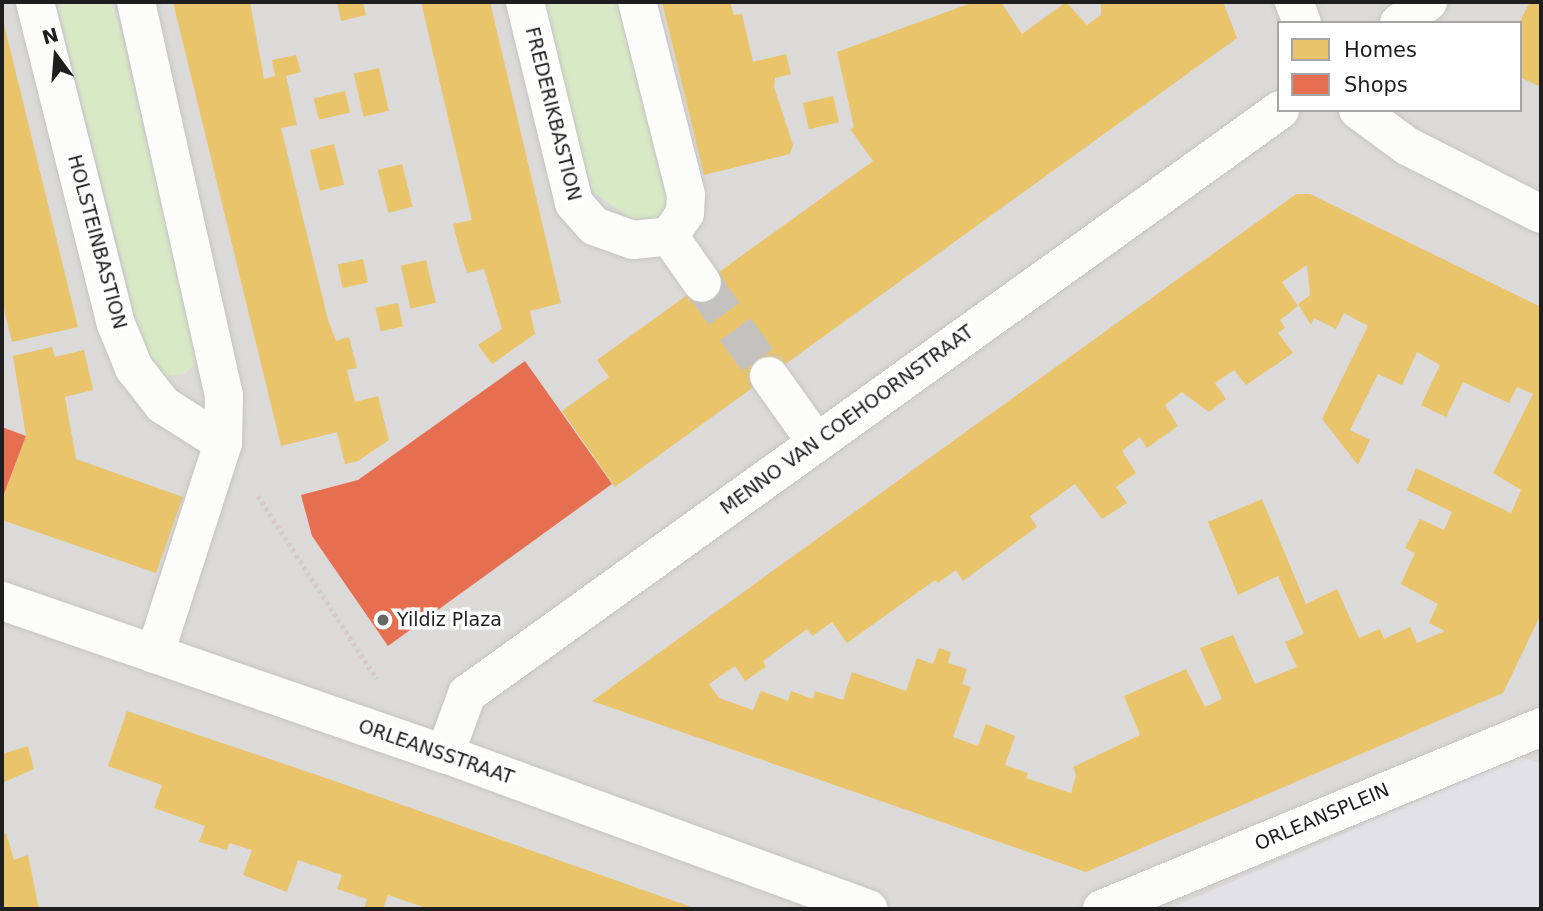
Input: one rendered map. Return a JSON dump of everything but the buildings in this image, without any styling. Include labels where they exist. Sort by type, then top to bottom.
[{"type":"street","name":"HOLSTEINBASTION","points":[[35,2],[116,324],[134,368],[163,405],[223,443]]},
{"type":"street","points":[[136,2],[224,395],[223,443],[155,654]]},
{"type":"street","name":"FREDERIKBASTION","points":[[525,2],[574,203],[594,226],[612,236],[633,240],[669,236]]},
{"type":"street","points":[[637,2],[686,195],[682,220],[669,236],[702,283]]},
{"type":"street","points":[[1294,2],[1301,21]]},
{"type":"street","points":[[1402,21],[1428,2]]},
{"type":"street","name":"MENNO VAN COEHOORNSTRAAT","points":[[433,750],[467,694],[1277,112]]},
{"type":"street","points":[[1361,112],[1407,146],[1541,214]]},
{"type":"street","points":[[769,376],[816,442]]},
{"type":"street","name":"ORLEANSSTRAAT","points":[[2,601],[433,750],[868,909]]},
{"type":"street","name":"ORLEANSPLEIN","points":[[1102,909],[1541,727]]},
{"type":"path","points":[[223,443],[433,750]]},
{"type":"shaded area","points":[[2,2],[1541,2],[1541,909],[2,909]]},
{"type":"shaded area","points":[[1520,757],[1541,763],[1541,909],[1169,909]]},
{"type":"green space","points":[[57,2],[113,2],[195,343],[195,364],[184,374],[166,376],[152,365],[142,343]]},
{"type":"green space","points":[[544,2],[620,2],[673,202],[644,228],[588,188]]},
{"type":"tunnel","points":[[702,283],[769,376]]},
{"type":"place","name":"Yildiz Plaza","points":[[383,620]]}]
